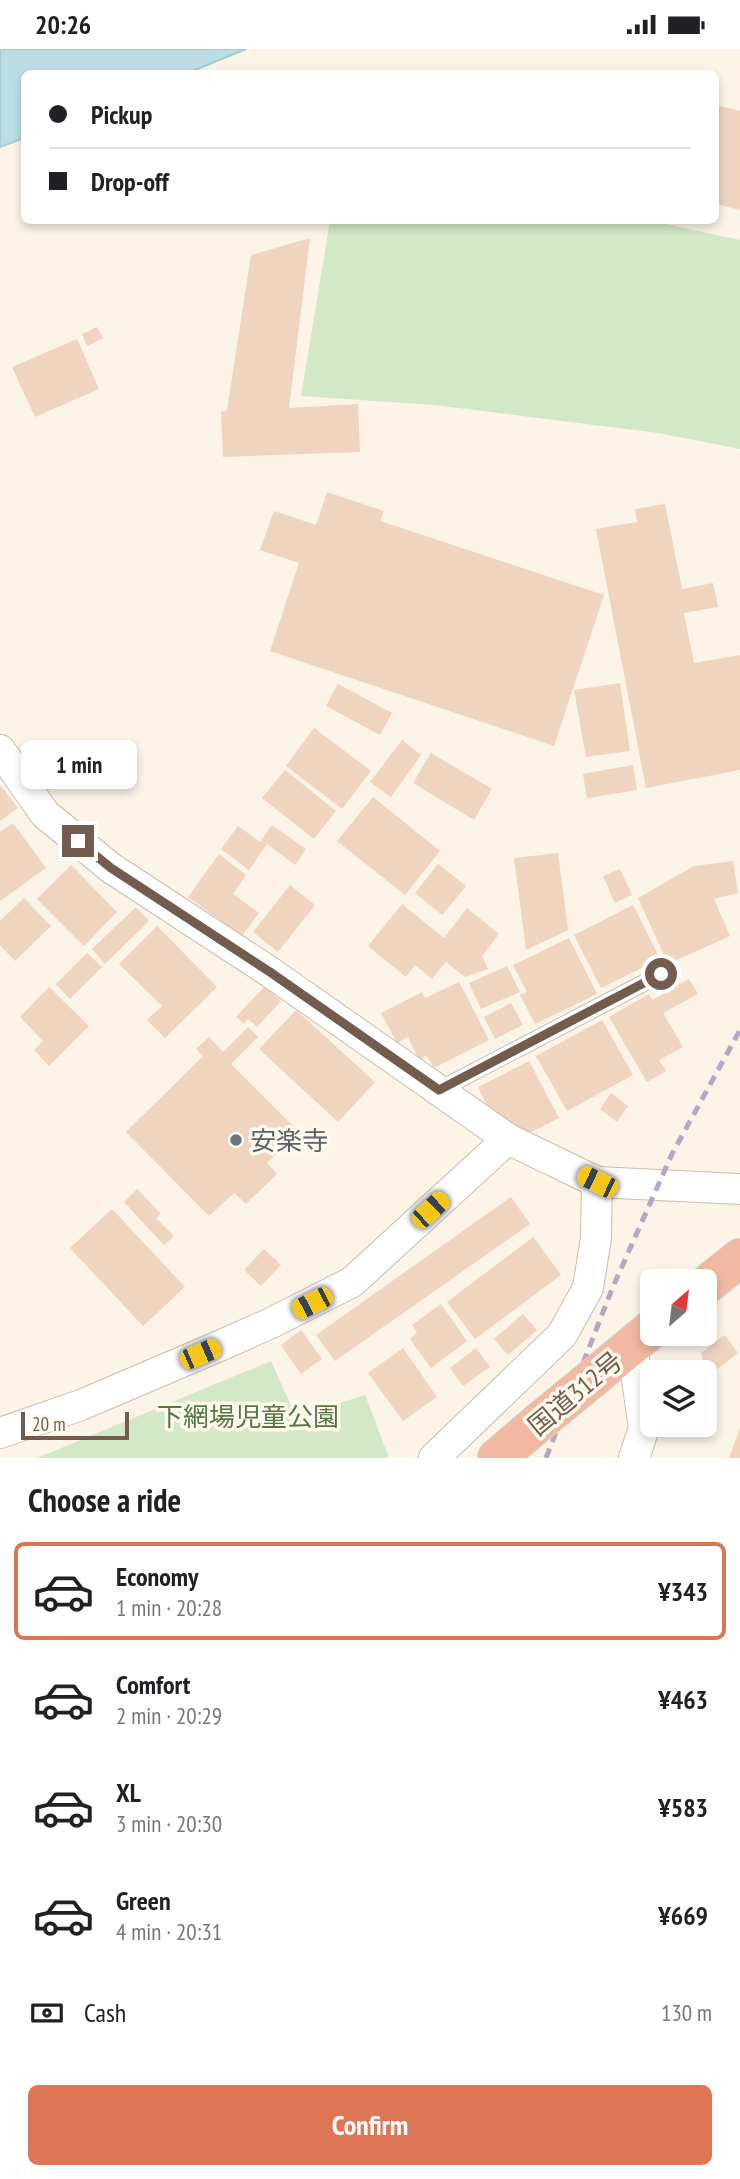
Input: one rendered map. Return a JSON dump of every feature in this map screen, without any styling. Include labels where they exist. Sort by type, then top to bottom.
[{"type":"highway","points":[[718,1276],[740,1258]]},
{"type":"highway","name":"国道312号","points":[[497,1458],[640,1339]]},
{"type":"street","points":[[0,750],[46,814],[111,868],[270,972],[508,1139],[597,1182],[740,1189]]},
{"type":"street","points":[[0,1433],[129,1385],[271,1323],[352,1282],[508,1139]]},
{"type":"street","points":[[434,1458],[562,1335],[588,1288],[596,1238],[597,1182]]},
{"type":"street","points":[[634,1458],[644,1428],[642,1346]]},
{"type":"lane","points":[[439,1090],[661,974]]},
{"type":"green space","points":[[330,224],[666,224],[740,240],[740,449],[658,433],[435,405],[301,396]]},
{"type":"green space","name":"下網場児童公園","points":[[271,1361],[296,1417],[365,1395],[389,1458],[37,1458]]},
{"type":"water","points":[[0,49],[246,49],[195,70],[21,70],[21,139],[0,147]]},
{"type":"building","points":[[719,106],[740,111],[740,210],[719,205]]},
{"type":"building","points":[[310,238],[289,408],[358,404],[360,452],[223,457],[221,412],[227,410],[251,255]]},
{"type":"building","points":[[97,327],[103,338],[87,346],[82,334]]},
{"type":"building","points":[[77,339],[99,389],[35,417],[12,367]]},
{"type":"building","points":[[327,492],[384,511],[380,521],[604,595],[554,746],[270,651],[299,563],[260,550],[274,511],[316,525]]},
{"type":"building","points":[[665,504],[682,589],[713,583],[718,607],[684,613],[694,663],[740,655],[740,770],[646,788],[596,529],[637,522],[635,509]]},
{"type":"building","points":[[620,683],[630,751],[586,757],[574,690]]},
{"type":"building","points":[[338,684],[392,713],[380,735],[326,706]]},
{"type":"building","points":[[314,728],[371,771],[342,809],[286,766]]},
{"type":"building","points":[[402,740],[421,755],[391,797],[370,782]]},
{"type":"building","points":[[431,753],[492,789],[474,820],[413,783]]},
{"type":"building","points":[[633,765],[637,790],[587,798],[583,774]]},
{"type":"building","points":[[285,770],[336,811],[314,839],[262,798]]},
{"type":"building","points":[[0,785],[18,808],[0,821]]},
{"type":"building","points":[[373,797],[440,851],[405,895],[337,841]]},
{"type":"building","points":[[13,823],[46,868],[0,901],[0,832]]},
{"type":"building","points":[[272,825],[306,849],[295,865],[267,844],[249,870],[221,849],[238,826],[260,842]]},
{"type":"building","points":[[558,853],[568,930],[526,950],[514,858]]},
{"type":"building","points":[[219,854],[246,875],[233,894],[259,913],[242,936],[188,897]]},
{"type":"building","points":[[733,861],[738,893],[714,899],[730,936],[668,964],[638,898],[694,866]]},
{"type":"building","points":[[438,864],[466,886],[442,915],[415,893]]},
{"type":"building","points":[[71,865],[117,912],[84,946],[37,899]]},
{"type":"building","points":[[620,869],[632,895],[615,903],[603,876]]},
{"type":"building","points":[[290,885],[315,905],[278,952],[253,932]]},
{"type":"building","points":[[24,898],[51,926],[15,961],[0,945],[0,921]]},
{"type":"building","points":[[402,904],[444,938],[467,908],[499,934],[482,956],[488,969],[465,977],[446,962],[432,979],[415,965],[406,977],[368,946]]},
{"type":"building","points":[[633,905],[660,959],[601,988],[574,935]]},
{"type":"building","points":[[136,907],[149,921],[105,964],[92,949]]},
{"type":"building","points":[[157,926],[217,987],[165,1038],[147,1020],[162,1006],[119,964]]},
{"type":"building","points":[[569,938],[597,994],[535,1024],[520,995],[527,992],[513,965]]},
{"type":"building","points":[[87,953],[102,967],[70,999],[56,984]]},
{"type":"building","points":[[507,966],[520,992],[481,1009],[469,983]]},
{"type":"building","points":[[689,979],[698,994],[663,1013],[683,1047],[659,1060],[666,1071],[647,1082],[609,1017],[649,994],[652,1000]]},
{"type":"building","points":[[459,982],[489,1040],[434,1068],[427,1056],[419,1060],[408,1037],[397,1043],[381,1013],[422,992],[425,998]]},
{"type":"building","points":[[265,986],[281,1001],[257,1027],[248,1019],[244,1024],[236,1017]]},
{"type":"building","points":[[49,987],[89,1026],[49,1066],[34,1050],[43,1041],[20,1017]]},
{"type":"building","points":[[511,1003],[523,1025],[495,1039],[484,1017]]},
{"type":"building","points":[[296,1010],[375,1082],[338,1122],[259,1049]]},
{"type":"building","points":[[602,1020],[633,1075],[567,1111],[536,1056]]},
{"type":"building","points":[[248,1027],[258,1037],[231,1064],[299,1132],[267,1163],[277,1174],[246,1204],[234,1193],[209,1216],[126,1132],[203,1056],[196,1049],[209,1037],[223,1052]]},
{"type":"building","points":[[529,1061],[559,1118],[525,1135],[489,1110],[478,1087]]},
{"type":"building","points":[[611,1093],[628,1106],[617,1122],[600,1109]]},
{"type":"building","points":[[137,1189],[161,1214],[156,1218],[174,1236],[164,1245],[124,1202]]},
{"type":"building","points":[[511,1197],[530,1224],[335,1361],[316,1335]]},
{"type":"building","points":[[112,1209],[185,1287],[143,1326],[70,1248]]},
{"type":"building","points":[[533,1237],[561,1275],[475,1339],[447,1302]]},
{"type":"building","points":[[264,1249],[281,1265],[261,1286],[244,1270]]},
{"type":"building","points":[[441,1304],[467,1341],[431,1368],[410,1339],[417,1333],[412,1325]]},
{"type":"building","points":[[523,1314],[537,1330],[508,1355],[494,1339]]},
{"type":"building","points":[[301,1330],[322,1359],[301,1374],[281,1345]]},
{"type":"building","points":[[725,1335],[738,1353],[717,1369],[717,1360],[703,1360],[701,1353],[710,1346],[718,1346],[718,1340]]},
{"type":"building","points":[[403,1348],[437,1397],[403,1421],[368,1373]]},
{"type":"building","points":[[476,1348],[490,1367],[463,1386],[450,1368]]},
{"type":"building","points":[[740,1428],[740,1458],[729,1458]]},
{"type":"railway","points":[[546,1458],[612,1289],[672,1154],[740,1030]]},
{"type":"place","name":"安楽寺","points":[[236,1140]]},
{"type":"route","points":[[78,841],[111,868],[270,972],[439,1090],[661,974]]}]
